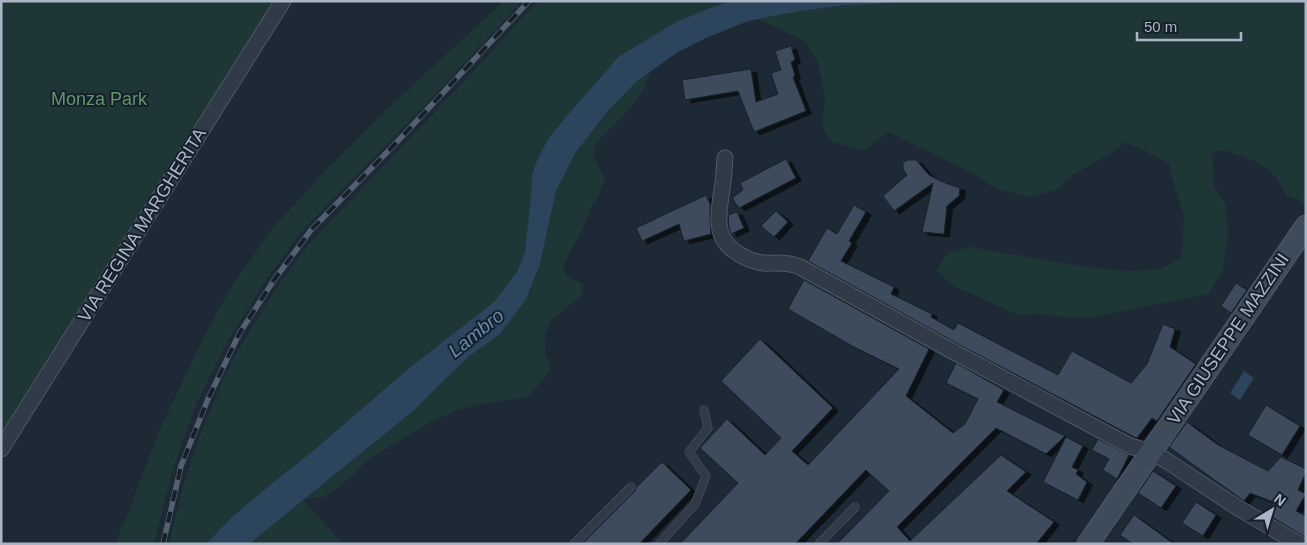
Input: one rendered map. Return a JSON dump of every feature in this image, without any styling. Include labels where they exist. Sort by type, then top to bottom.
[{"type":"street","name":"VIA REGINA MARGHERITA","points":[[1,449],[283,1]]},
{"type":"street","points":[[725,158],[718,226],[722,239],[728,247],[748,260],[760,263],[791,264],[800,267],[1130,446],[1151,452],[1235,506],[1299,544]]},
{"type":"street","name":"VIA GIUSEPPE MAZZINI","points":[[1088,544],[1306,226]]},
{"type":"lane","points":[[659,544],[695,504],[706,476],[689,452],[708,428],[704,410]]},
{"type":"lane","points":[[574,544],[631,487]]},
{"type":"lane","points":[[819,544],[855,507]]},
{"type":"green space","name":"Monza Park","points":[[1,1],[277,1],[1,438]]},
{"type":"green space","points":[[504,1],[522,1],[431,99],[302,231],[265,281],[230,337],[197,402],[172,472],[154,544],[115,544],[159,431],[207,331],[232,286],[271,230],[326,170],[400,97]]},
{"type":"green space","points":[[538,1],[728,1],[676,22],[618,57],[550,136],[532,174],[525,252],[517,272],[494,302],[408,369],[232,517],[206,544],[169,544],[184,483],[198,440],[222,382],[236,354],[275,290],[309,244],[460,86]]},
{"type":"green space","points":[[909,1],[1306,1],[1306,205],[1299,200],[1287,196],[1276,177],[1255,161],[1228,151],[1212,151],[1214,186],[1226,206],[1228,235],[1223,269],[1209,294],[1089,318],[1041,314],[1018,315],[954,286],[936,271],[947,254],[969,247],[1093,268],[1130,271],[1161,269],[1182,257],[1184,215],[1174,186],[1169,163],[1126,142],[1110,154],[1072,175],[1058,189],[1031,197],[998,189],[973,174],[888,132],[863,151],[830,141],[822,125],[825,99],[818,62],[804,41],[757,19],[835,6]]},
{"type":"green space","points":[[650,72],[643,91],[626,113],[597,142],[593,153],[605,177],[599,195],[593,203],[581,232],[563,266],[567,277],[583,284],[582,295],[550,322],[546,332],[545,352],[551,370],[528,397],[480,404],[458,410],[434,420],[366,461],[338,488],[326,496],[303,500],[412,412],[468,357],[500,333],[526,299],[540,264],[556,191],[576,152],[607,112],[637,81]]},
{"type":"green space","points":[[303,500],[343,544],[250,544],[255,539]]},
{"type":"water","name":"Lambro","points":[[728,1],[909,1],[846,5],[748,21],[708,37],[678,52],[637,81],[607,112],[576,152],[556,191],[540,264],[526,299],[500,334],[468,357],[412,412],[250,544],[206,544],[232,517],[408,369],[494,302],[517,272],[525,252],[532,174],[539,156],[550,136],[618,57],[676,22]]},
{"type":"water","points":[[1244,371],[1254,378],[1240,400],[1230,393]]},
{"type":"building","points":[[791,46],[795,60],[791,62],[795,76],[793,77],[806,111],[754,132],[738,91],[685,100],[682,80],[751,69],[756,102],[778,94],[771,73],[781,70],[775,51]]},
{"type":"building","points":[[786,159],[796,178],[739,208],[732,198],[743,190],[740,183]]},
{"type":"building","points":[[916,160],[929,175],[960,188],[959,196],[947,206],[944,234],[922,232],[933,183],[894,211],[883,196],[907,175],[903,169],[903,162]]},
{"type":"building","points":[[706,195],[710,204],[711,234],[684,241],[679,224],[642,241],[636,228]]},
{"type":"building","points":[[854,205],[866,212],[849,241],[852,243],[841,261],[894,287],[891,294],[932,314],[931,317],[954,330],[958,323],[1058,375],[1072,351],[1131,383],[1147,364],[1163,324],[1175,329],[1170,347],[1196,364],[1157,421],[1152,418],[1137,438],[1134,437],[958,344],[808,261],[827,228],[837,234]]},
{"type":"building","points":[[776,211],[788,222],[774,237],[761,226]]},
{"type":"building","points":[[737,212],[744,228],[731,234],[728,215]]},
{"type":"building","points":[[804,280],[929,349],[906,396],[953,433],[965,424],[978,399],[946,383],[956,363],[1004,390],[997,402],[1065,436],[1046,454],[996,428],[897,527],[910,541],[1001,455],[1026,472],[1007,491],[1054,522],[1036,544],[837,544],[889,491],[866,470],[795,544],[680,544],[738,483],[700,448],[727,419],[765,455],[781,438],[721,381],[760,339],[833,408],[792,451],[808,465],[899,369],[854,347],[788,309]]},
{"type":"building","points":[[1236,283],[1247,290],[1231,313],[1221,306]]},
{"type":"building","points":[[1266,405],[1300,426],[1282,455],[1248,435]]},
{"type":"building","points":[[1187,422],[1218,445],[1268,471],[1281,457],[1306,469],[1298,490],[1306,494],[1296,511],[1306,516],[1306,538],[1269,515],[1273,502],[1250,493],[1244,501],[1169,447]]},
{"type":"building","points":[[1066,437],[1083,446],[1072,467],[1078,470],[1076,474],[1087,482],[1078,500],[1043,482]]},
{"type":"building","points":[[1098,439],[1129,455],[1117,479],[1103,470],[1109,459],[1092,450]]},
{"type":"building","points":[[662,462],[691,490],[639,544],[582,544],[635,491]]},
{"type":"building","points":[[1153,471],[1176,486],[1161,508],[1138,493]]},
{"type":"building","points":[[1196,502],[1216,515],[1203,536],[1182,523]]},
{"type":"building","points":[[1134,515],[1174,544],[1133,544],[1120,535]]},
{"type":"railway","points":[[163,544],[181,466],[208,399],[239,334],[274,280],[311,230],[396,143],[529,1]]}]
